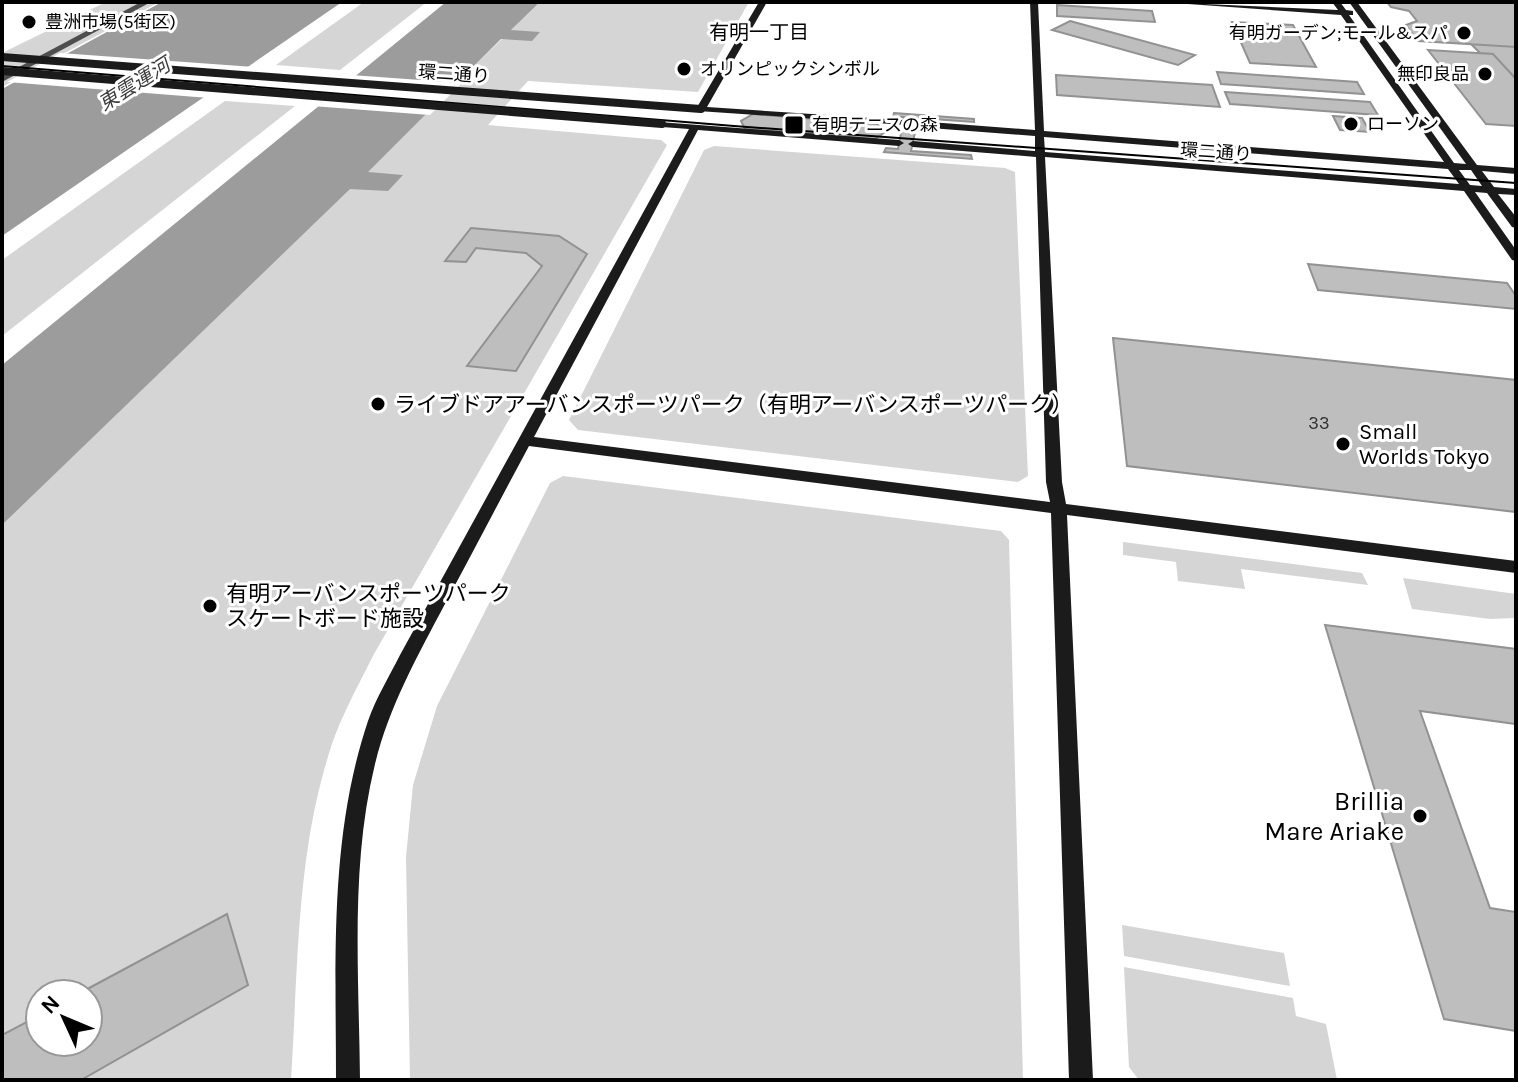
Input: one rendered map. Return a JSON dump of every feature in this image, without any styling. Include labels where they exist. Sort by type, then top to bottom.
[{"type":"street","points":[[2,79],[147,2]]},
{"type":"street","points":[[701,109],[763,2]]},
{"type":"street","points":[[1034,2],[1054,482],[1059,511],[1081,1080]]},
{"type":"street","points":[[1164,2],[1361,13]]},
{"type":"street","points":[[1336,2],[1516,258]]},
{"type":"street","points":[[1353,2],[1516,225]]},
{"type":"street","name":"環二通り","points":[[2,57],[903,123]]},
{"type":"street","name":"環二通り","points":[[2,71],[899,143]]},
{"type":"street","name":"環二通り","points":[[917,124],[1516,171]]},
{"type":"street","points":[[348,1080],[350,853],[365,766],[378,720],[406,660],[695,127]]},
{"type":"street","name":"環二通り","points":[[913,144],[1516,192]]},
{"type":"street","points":[[525,441],[1516,567]]},
{"type":"shaded area","points":[[106,2],[159,2],[2,87],[2,53]]},
{"type":"shaded area","points":[[364,2],[427,2],[340,70],[276,65]]},
{"type":"shaded area","name":"ライブドアアーバンスポーツパーク（有明アーバンスポーツパーク）","points":[[540,2],[749,2],[698,92],[528,81],[488,125],[661,140],[667,145],[374,654],[336,733],[309,838],[297,959],[291,1080],[2,1080],[2,525]]},
{"type":"shaded area","points":[[225,101],[295,106],[2,336],[2,260]]},
{"type":"shaded area","points":[[714,146],[1005,168],[1015,172],[1028,476],[1018,482],[578,430],[569,420],[704,150]]},
{"type":"shaded area","points":[[563,476],[1001,531],[1009,540],[1023,1080],[410,1080],[406,857],[413,785],[437,706],[550,483]]},
{"type":"shaded area","points":[[1123,542],[1362,573],[1368,585],[1241,569],[1245,589],[1178,581],[1176,562],[1123,555]]},
{"type":"shaded area","points":[[1403,578],[1516,594],[1516,618],[1490,619],[1412,609]]},
{"type":"shaded area","points":[[1122,925],[1284,953],[1290,986],[1124,956]]},
{"type":"shaded area","points":[[1124,967],[1293,998],[1296,1016],[1326,1024],[1337,1080],[1139,1080],[1129,1067]]},
{"type":"water","name":"東雲運河","points":[[162,2],[342,2],[2,236],[2,89]]},
{"type":"water","points":[[446,2],[540,2],[511,30],[540,32],[532,41],[501,39],[368,172],[403,175],[388,191],[350,189],[2,525],[2,365]]},
{"type":"pier","points":[[60,53],[254,67],[209,98],[7,82]]},
{"type":"pier","points":[[351,75],[462,83],[430,115],[312,106]]},
{"type":"building","name":"有明ガーデン;モール&スパ","points":[[1387,2],[1516,2],[1516,79],[1493,54],[1480,53],[1471,44],[1418,41],[1406,25],[1417,21],[1409,11],[1391,7]]},
{"type":"building","name":"有明ガーデン;モール&スパ","points":[[1387,2],[1516,2],[1516,47],[1418,41],[1406,25],[1417,21],[1409,11],[1391,7]]},
{"type":"building","points":[[1057,5],[1152,11],[1155,22],[1057,16]]},
{"type":"building","points":[[1070,21],[1195,55],[1178,65],[1052,30]]},
{"type":"building","points":[[1232,22],[1293,25],[1316,67],[1250,63]]},
{"type":"building","points":[[1428,50],[1493,54],[1516,79],[1516,126],[1486,124]]},
{"type":"building","points":[[1217,72],[1357,82],[1364,94],[1221,84]]},
{"type":"building","points":[[1056,75],[1212,85],[1220,107],[1057,95]]},
{"type":"building","points":[[1225,92],[1370,102],[1378,115],[1230,104]]},
{"type":"building","points":[[894,113],[974,119],[974,122],[918,118],[911,151],[971,155],[972,159],[884,152],[886,148],[898,149],[904,117],[893,117]]},
{"type":"building","points":[[753,114],[877,124],[885,132],[875,139],[745,129],[741,121]]},
{"type":"building","name":"ローソン","points":[[1333,116],[1362,118],[1370,132],[1340,130]]},
{"type":"building","points":[[471,228],[559,236],[587,254],[516,371],[467,366],[542,266],[526,253],[476,248],[466,262],[445,261]]},
{"type":"building","points":[[1308,264],[1507,283],[1516,296],[1516,309],[1318,290]]},
{"type":"building","points":[[1113,338],[1516,380],[1516,512],[1127,466]]},
{"type":"building","name":"Brillia Mare Ariake","points":[[1325,625],[1516,649],[1516,724],[1420,711],[1490,908],[1516,912],[1516,1031],[1444,1019]]},
{"type":"building","points":[[227,914],[248,985],[81,1080],[2,1080],[2,1035],[24,1023],[24,1058],[104,1058],[104,980]]},
{"type":"tram line","points":[[2,66],[734,126],[1516,183]]},
{"type":"place","name":"豊洲市場(5街区)","points":[[29,22]]},
{"type":"place","name":"有明ガーデン;モール&スパ","points":[[1464,33]]},
{"type":"place","name":"オリンピックシンボル","points":[[684,69]]},
{"type":"place","name":"無印良品","points":[[1485,74]]},
{"type":"place","name":"ローソン","points":[[1351,124]]},
{"type":"place","name":"有明テニスの森","points":[[794,125]]},
{"type":"place","name":"ライブドアアーバンスポーツパーク（有明アーバンスポーツパーク）","points":[[378,404]]},
{"type":"place","name":"Small Worlds Tokyo","points":[[1343,444]]},
{"type":"place","name":"有明アーバンスポーツパーク スケートボード施設","points":[[210,606]]},
{"type":"place","name":"Brillia Mare Ariake","points":[[1420,816]]},
{"type":"district","name":"有明一丁目","points":[[759,32]]}]
